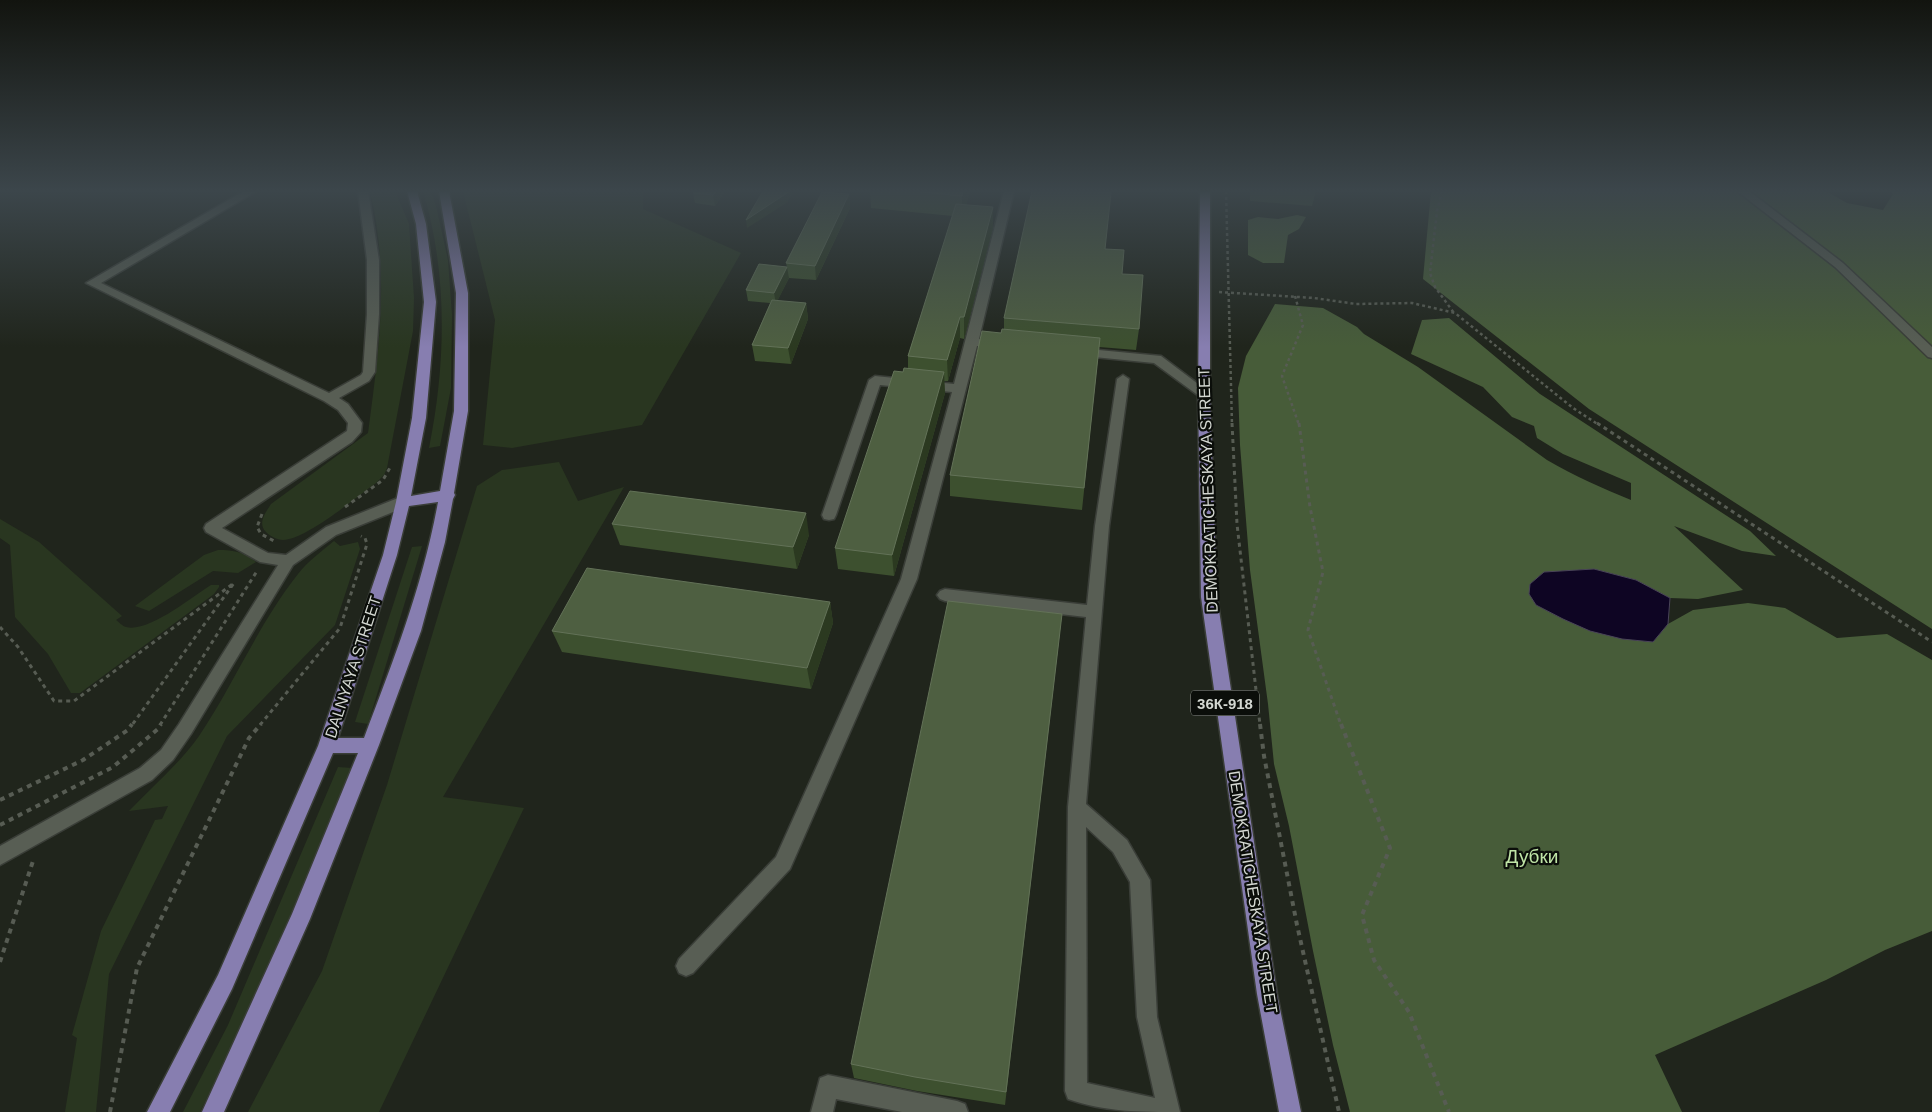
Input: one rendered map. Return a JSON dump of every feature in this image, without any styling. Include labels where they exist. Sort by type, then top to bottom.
[{"type":"main road","name":"DALNYAYA STREET","points":[[158,1112],[225,982],[327,746],[390,555],[403,502],[419,418],[430,302],[423,243]]},
{"type":"main road","points":[[213,1112],[300,918],[370,745],[412,631],[438,542],[448,495],[461,411],[462,293],[454,243]]},
{"type":"main road","name":"DEMOKRATICHESKAYA STREET","points":[[1204,243],[1204,393],[1209,597],[1267,994],[1290,1112]]},
{"type":"main road","points":[[403,502],[448,495]]},
{"type":"main road","points":[[327,746],[370,745]]},
{"type":"lane","points":[[162,243],[92,283],[329,398],[343,407],[355,423],[354,432],[347,439],[211,528],[265,558],[288,561]]},
{"type":"lane","points":[[329,398],[365,378],[369,372],[373,314],[373,260],[371,243]]},
{"type":"lane","points":[[686,966],[783,863],[909,579],[996,243]]},
{"type":"lane","points":[[1810,243],[1839,265],[1932,354]]},
{"type":"lane","points":[[972,342],[992,344]]},
{"type":"lane","points":[[1070,351],[1157,359],[1204,393]]},
{"type":"lane","points":[[1078,807],[1120,846],[1140,880],[1147,1016],[1169,1112],[1076,1092],[1078,807],[1102,526],[1123,379]]},
{"type":"lane","points":[[828,515],[875,380],[960,388]]},
{"type":"lane","points":[[0,856],[146,774],[167,755],[185,729],[288,561],[331,531],[403,502]]},
{"type":"lane","points":[[945,595],[1095,612]]},
{"type":"lane","points":[[822,1112],[828,1086],[957,1112]]},
{"type":"path","points":[[1227,243],[1228,361],[1237,524],[1264,756],[1296,925],[1339,1112]]},
{"type":"path","points":[[1433,243],[1430,273],[1435,287],[1455,313],[1574,408],[1932,642]]},
{"type":"path","points":[[1203,291],[1295,296],[1356,304],[1412,303],[1455,313]]},
{"type":"path","points":[[1295,296],[1303,325],[1282,376],[1301,430],[1310,507],[1323,572],[1308,630],[1332,702],[1390,848],[1362,915],[1374,960],[1409,1012],[1449,1112]]},
{"type":"path","points":[[345,508],[383,480],[388,474],[392,459]]},
{"type":"path","points":[[266,508],[257,527],[261,534],[276,542]]},
{"type":"path","points":[[110,1112],[137,968],[249,738],[340,628],[367,544],[365,538],[352,536]]},
{"type":"path","points":[[0,825],[112,767],[158,729],[255,576]]},
{"type":"path","points":[[0,627],[18,647],[54,701],[74,701],[234,583],[128,730],[83,760],[0,800]]},
{"type":"path","points":[[0,962],[56,796]]},
{"type":"green space","points":[[379,243],[410,243],[414,298],[413,331],[387,468],[384,475],[376,483],[305,533],[283,540],[274,538],[263,529],[262,525],[263,518],[271,504],[368,433],[381,312]]},
{"type":"green space","points":[[435,243],[444,243],[448,260],[452,315],[451,388],[440,446],[429,448],[439,384],[441,352],[442,319]]},
{"type":"green space","points":[[476,243],[718,243],[741,253],[642,425],[512,448],[483,445],[495,320]]},
{"type":"green space","points":[[1248,243],[1287,243],[1284,263],[1263,263],[1248,255]]},
{"type":"green space","points":[[1426,243],[1932,243],[1932,629],[1589,409],[1423,279]]},
{"type":"green space","name":"Дубки","points":[[1275,304],[1323,308],[1357,327],[1364,334],[1418,367],[1547,460],[1578,477],[1631,500],[1631,483],[1563,454],[1537,438],[1534,426],[1512,417],[1483,387],[1411,354],[1422,320],[1449,318],[1540,394],[1750,531],[1776,556],[1742,551],[1674,526],[1743,590],[1698,599],[1670,598],[1636,580],[1594,569],[1544,572],[1530,584],[1536,605],[1565,620],[1593,630],[1621,638],[1653,642],[1668,624],[1693,610],[1748,603],[1785,608],[1837,638],[1887,634],[1932,660],[1932,931],[1885,950],[1826,980],[1655,1055],[1682,1112],[1350,1112],[1333,1045],[1289,826],[1274,764],[1250,570],[1240,445],[1238,388],[1246,356]]},
{"type":"green space","points":[[559,462],[578,501],[624,487],[443,797],[524,808],[379,1112],[248,1112],[322,971],[387,785],[477,486],[502,470]]},
{"type":"green space","points":[[0,519],[39,542],[122,616],[116,620],[126,627],[146,625],[158,620],[211,585],[219,585],[219,587],[214,594],[80,693],[71,693],[48,654],[15,617],[10,545],[0,538]]},
{"type":"green space","points":[[334,541],[340,546],[358,542],[360,549],[335,625],[227,736],[109,974],[96,1112],[65,1112],[77,1038],[72,1035],[101,931],[155,820],[162,819],[168,806],[129,811],[175,765],[199,736],[284,593],[306,565]]},
{"type":"green space","points":[[422,546],[368,724],[355,722],[412,547]]},
{"type":"green space","points":[[218,550],[238,552],[256,562],[238,573],[213,571],[149,611],[135,606],[204,555]]},
{"type":"green space","points":[[338,767],[352,768],[260,985],[200,1112],[183,1112],[228,1025]]},
{"type":"shaded area","points":[[1594,569],[1636,580],[1670,598],[1668,624],[1653,642],[1622,639],[1590,631],[1536,605],[1529,594],[1530,584],[1544,572]]},
{"type":"building","points":[[796,243],[826,243],[815,266],[786,263]]},
{"type":"building","points":[[944,243],[984,243],[964,317],[960,317],[947,360],[908,356]]},
{"type":"building","points":[[1021,243],[1106,243],[1105,249],[1124,250],[1122,274],[1143,275],[1139,329],[1004,318]]},
{"type":"building","points":[[759,264],[787,267],[774,293],[746,290]]},
{"type":"building","points":[[772,300],[806,303],[788,348],[752,345]]},
{"type":"building","points":[[1002,329],[1100,338],[1084,488],[950,475],[982,331],[1001,333]]},
{"type":"building","points":[[904,368],[944,372],[892,555],[835,548],[894,371],[903,372]]},
{"type":"building","points":[[630,491],[806,513],[793,547],[612,524]]},
{"type":"building","points":[[587,568],[830,602],[807,668],[552,631]]},
{"type":"building","points":[[948,601],[1062,614],[1006,1092],[851,1064]]}]
